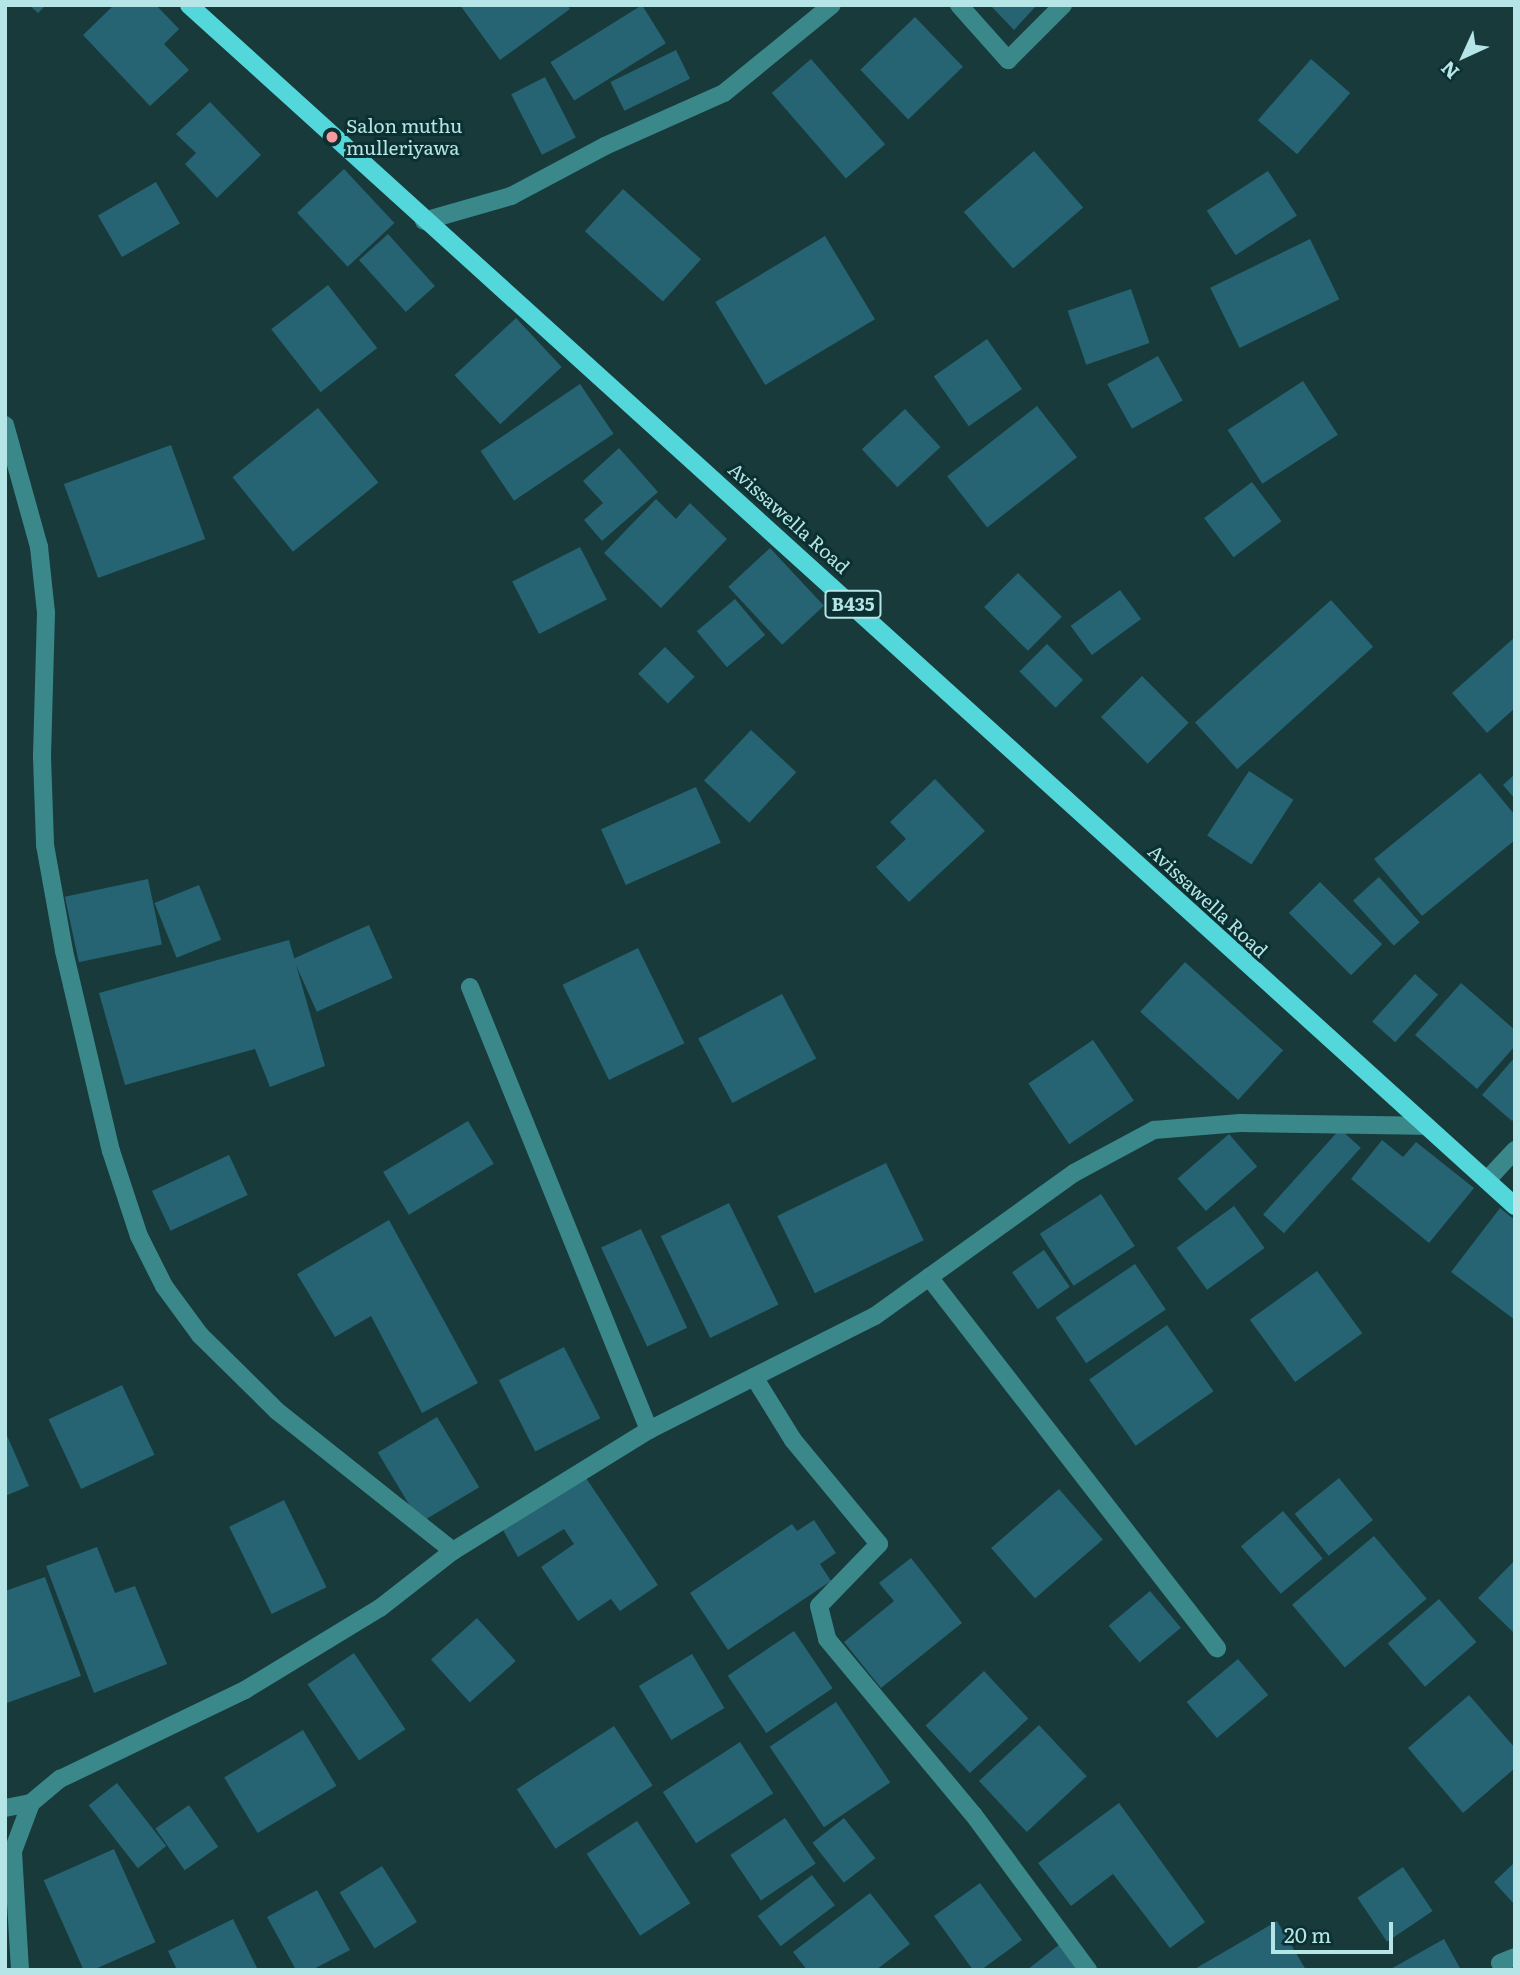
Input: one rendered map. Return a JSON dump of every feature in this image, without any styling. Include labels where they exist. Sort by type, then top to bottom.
[{"type":"main road","name":"Avissawella Road","points":[[189,5],[424,221],[835,588],[1421,1126],[1515,1206]]},
{"type":"street","points":[[424,221],[511,196],[605,146],[724,93],[832,5]]},
{"type":"street","points":[[959,5],[1008,60],[1063,5]]},
{"type":"street","points":[[5,425],[39,547],[45,600],[41,757],[45,845],[64,951],[111,1151],[139,1236],[164,1286],[200,1335],[277,1411],[453,1551]]},
{"type":"street","points":[[470,987],[649,1430]]},
{"type":"street","points":[[5,1808],[31,1803],[60,1779],[246,1690],[380,1608],[453,1551],[649,1430],[875,1316],[1074,1173],[1154,1130],[1240,1123],[1421,1126]]},
{"type":"street","points":[[1487,1180],[1515,1150]]},
{"type":"street","points":[[929,1277],[1217,1648]]},
{"type":"street","points":[[754,1377],[793,1440],[879,1544],[819,1606],[827,1639],[973,1814],[1088,1970]]},
{"type":"street","points":[[20,1970],[13,1851],[31,1803]]},
{"type":"building","points":[[29,5],[46,5],[38,13]]},
{"type":"building","points":[[114,5],[156,5],[179,29],[164,44],[189,70],[150,106],[83,35]]},
{"type":"building","points":[[460,5],[567,5],[570,9],[500,60]]},
{"type":"building","points":[[642,5],[666,43],[574,100],[550,62]]},
{"type":"building","points":[[990,5],[1037,5],[1014,30]]},
{"type":"building","points":[[915,17],[963,67],[908,119],[860,70]]},
{"type":"building","points":[[676,50],[690,79],[624,111],[610,82]]},
{"type":"building","points":[[811,59],[885,144],[846,178],[772,93]]},
{"type":"building","points":[[1311,59],[1350,93],[1297,154],[1258,120]]},
{"type":"building","points":[[545,77],[576,138],[542,155],[511,94]]},
{"type":"building","points":[[210,102],[261,155],[217,198],[185,164],[196,153],[176,134]]},
{"type":"building","points":[[1034,151],[1083,208],[1013,269],[964,212]]},
{"type":"building","points":[[344,169],[394,223],[348,267],[297,213]]},
{"type":"building","points":[[1268,171],[1297,215],[1236,255],[1207,211]]},
{"type":"building","points":[[156,182],[180,224],[122,257],[98,216]]},
{"type":"building","points":[[623,189],[701,259],[663,302],[585,231]]},
{"type":"building","points":[[388,234],[435,286],[406,312],[359,260]]},
{"type":"building","points":[[825,236],[875,319],[765,385],[715,302]]},
{"type":"building","points":[[1310,239],[1339,299],[1240,348],[1210,288]]},
{"type":"building","points":[[328,285],[377,348],[321,392],[271,329]]},
{"type":"building","points":[[1131,289],[1150,343],[1086,365],[1068,311]]},
{"type":"building","points":[[516,318],[562,367],[500,424],[455,375]]},
{"type":"building","points":[[987,339],[1022,389],[969,426],[934,376]]},
{"type":"building","points":[[1158,356],[1183,401],[1132,429],[1107,384]]},
{"type":"building","points":[[1303,381],[1338,435],[1262,484],[1228,430]]},
{"type":"building","points":[[580,384],[614,434],[514,501],[481,451]]},
{"type":"building","points":[[1037,406],[1077,457],[987,527],[947,476]]},
{"type":"building","points":[[318,408],[378,483],[293,552],[233,477]]},
{"type":"building","points":[[905,409],[940,447],[897,487],[862,449]]},
{"type":"building","points":[[171,445],[205,539],[98,578],[64,484]]},
{"type":"building","points":[[619,448],[658,492],[602,541],[584,520],[603,503],[583,481]]},
{"type":"building","points":[[1252,482],[1281,521],[1234,557],[1204,518]]},
{"type":"building","points":[[656,499],[676,519],[690,503],[727,539],[661,608],[604,553]]},
{"type":"building","points":[[580,547],[607,600],[539,634],[512,582]]},
{"type":"building","points":[[770,548],[824,606],[782,645],[728,587]]},
{"type":"building","points":[[1018,573],[1062,617],[1028,651],[984,607]]},
{"type":"building","points":[[1120,590],[1141,619],[1092,655],[1071,626]]},
{"type":"building","points":[[735,599],[765,635],[727,667],[697,631]]},
{"type":"building","points":[[1331,600],[1373,647],[1237,769],[1195,722]]},
{"type":"building","points":[[1515,637],[1515,708],[1487,733],[1452,693]]},
{"type":"building","points":[[1047,644],[1083,680],[1055,708],[1019,672]]},
{"type":"building","points":[[665,647],[695,677],[668,704],[638,674]]},
{"type":"building","points":[[1142,676],[1189,723],[1148,764],[1101,717]]},
{"type":"building","points":[[751,730],[796,772],[749,823],[704,780]]},
{"type":"building","points":[[1249,771],[1293,800],[1252,864],[1207,836]]},
{"type":"building","points":[[1480,773],[1515,815],[1515,840],[1422,916],[1374,859]]},
{"type":"building","points":[[1515,774],[1515,799],[1503,785]]},
{"type":"building","points":[[935,779],[985,831],[909,902],[876,867],[906,839],[890,822]]},
{"type":"building","points":[[696,787],[721,843],[626,885],[601,829]]},
{"type":"building","points":[[1379,877],[1420,922],[1394,946],[1353,900]]},
{"type":"building","points":[[148,879],[162,945],[79,962],[65,897]]},
{"type":"building","points":[[1320,882],[1382,944],[1351,975],[1289,913]]},
{"type":"building","points":[[199,885],[221,940],[177,958],[154,903]]},
{"type":"building","points":[[369,925],[393,978],[317,1012],[293,959]]},
{"type":"building","points":[[289,940],[325,1066],[270,1087],[255,1049],[125,1085],[99,993]]},
{"type":"building","points":[[638,948],[684,1043],[609,1080],[563,985]]},
{"type":"building","points":[[1185,962],[1283,1050],[1238,1100],[1140,1012]]},
{"type":"building","points":[[1415,974],[1438,995],[1395,1042],[1372,1022]]},
{"type":"building","points":[[1461,983],[1515,1030],[1515,1046],[1477,1089],[1415,1035]]},
{"type":"building","points":[[782,994],[816,1058],[732,1103],[698,1039]]},
{"type":"building","points":[[1093,1040],[1134,1101],[1069,1144],[1028,1084]]},
{"type":"building","points":[[1515,1057],[1515,1117],[1512,1121],[1482,1095]]},
{"type":"building","points":[[468,1121],[494,1164],[409,1215],[383,1172]]},
{"type":"building","points":[[1340,1129],[1361,1148],[1284,1233],[1263,1214]]},
{"type":"building","points":[[1229,1134],[1257,1166],[1206,1211],[1178,1179]]},
{"type":"building","points":[[1382,1140],[1403,1157],[1416,1142],[1474,1188],[1429,1243],[1351,1179]]},
{"type":"building","points":[[229,1155],[248,1195],[171,1231],[152,1191]]},
{"type":"building","points":[[886,1163],[924,1240],[815,1293],[777,1216]]},
{"type":"building","points":[[1101,1194],[1135,1246],[1074,1286],[1040,1234]]},
{"type":"building","points":[[729,1203],[779,1305],[710,1338],[661,1236]]},
{"type":"building","points":[[1234,1206],[1265,1248],[1207,1290],[1177,1248]]},
{"type":"building","points":[[1500,1208],[1515,1220],[1515,1320],[1451,1272]]},
{"type":"building","points":[[389,1220],[478,1383],[422,1413],[371,1316],[335,1337],[297,1274]]},
{"type":"building","points":[[641,1229],[687,1328],[647,1346],[601,1248]]},
{"type":"building","points":[[1044,1250],[1070,1287],[1038,1309],[1012,1272]]},
{"type":"building","points":[[1135,1264],[1166,1310],[1086,1363],[1055,1318]]},
{"type":"building","points":[[1317,1271],[1362,1333],[1295,1382],[1250,1320]]},
{"type":"building","points":[[1167,1325],[1213,1391],[1136,1446],[1089,1379]]},
{"type":"building","points":[[564,1347],[600,1418],[535,1451],[499,1380]]},
{"type":"building","points":[[122,1385],[155,1455],[81,1489],[49,1419]]},
{"type":"building","points":[[437,1417],[479,1487],[420,1523],[378,1453]]},
{"type":"building","points":[[5,1431],[29,1486],[5,1496]]},
{"type":"building","points":[[586,1478],[658,1585],[620,1611],[611,1599],[578,1621],[541,1567],[574,1544],[564,1529],[518,1557],[502,1528]]},
{"type":"building","points":[[1339,1478],[1373,1520],[1329,1556],[1295,1514]]},
{"type":"building","points":[[1059,1489],[1103,1540],[1035,1599],[991,1548]]},
{"type":"building","points":[[284,1500],[327,1587],[272,1614],[229,1527]]},
{"type":"building","points":[[1283,1511],[1323,1558],[1281,1594],[1241,1546]]},
{"type":"building","points":[[814,1520],[836,1553],[820,1564],[831,1581],[728,1650],[690,1593],[792,1524],[797,1531]]},
{"type":"building","points":[[1374,1536],[1427,1599],[1345,1668],[1292,1605]]},
{"type":"building","points":[[97,1547],[115,1593],[135,1586],[167,1664],[94,1693],[46,1566]]},
{"type":"building","points":[[911,1558],[962,1623],[881,1688],[844,1642],[894,1601],[879,1583]]},
{"type":"building","points":[[1515,1560],[1515,1634],[1478,1598]]},
{"type":"building","points":[[45,1577],[81,1676],[7,1703],[5,1591]]},
{"type":"building","points":[[1150,1591],[1181,1628],[1139,1662],[1109,1626]]},
{"type":"building","points":[[1439,1599],[1476,1642],[1425,1687],[1388,1644]]},
{"type":"building","points":[[477,1618],[516,1661],[470,1703],[431,1659]]},
{"type":"building","points":[[794,1631],[833,1688],[766,1733],[728,1676]]},
{"type":"building","points":[[354,1653],[405,1729],[359,1761],[308,1684]]},
{"type":"building","points":[[692,1654],[724,1708],[671,1740],[639,1686]]},
{"type":"building","points":[[1238,1659],[1268,1695],[1217,1738],[1187,1702]]},
{"type":"building","points":[[984,1671],[1028,1719],[970,1773],[925,1726]]},
{"type":"building","points":[[1469,1695],[1515,1748],[1515,1768],[1463,1813],[1408,1748]]},
{"type":"building","points":[[836,1702],[890,1782],[824,1827],[770,1747]]},
{"type":"building","points":[[1039,1725],[1087,1776],[1027,1832],[979,1781]]},
{"type":"building","points":[[614,1726],[653,1786],[555,1849],[517,1789]]},
{"type":"building","points":[[303,1730],[336,1786],[258,1833],[224,1777]]},
{"type":"building","points":[[740,1742],[773,1793],[696,1843],[663,1792]]},
{"type":"building","points":[[117,1783],[166,1846],[138,1868],[89,1805]]},
{"type":"building","points":[[1119,1803],[1205,1922],[1170,1948],[1113,1874],[1071,1906],[1038,1863]]},
{"type":"building","points":[[189,1805],[218,1847],[185,1870],[155,1829]]},
{"type":"building","points":[[785,1818],[816,1864],[761,1901],[730,1855]]},
{"type":"building","points":[[844,1818],[875,1858],[844,1883],[812,1843]]},
{"type":"building","points":[[637,1821],[690,1903],[640,1936],[587,1854]]},
{"type":"building","points":[[114,1849],[155,1942],[93,1970],[84,1970],[44,1880]]},
{"type":"building","points":[[1515,1862],[1515,1905],[1494,1882]]},
{"type":"building","points":[[382,1866],[417,1922],[375,1948],[340,1892]]},
{"type":"building","points":[[1403,1867],[1433,1911],[1387,1942],[1357,1898]]},
{"type":"building","points":[[812,1875],[835,1905],[781,1946],[758,1916]]},
{"type":"building","points":[[980,1883],[1022,1940],[981,1970],[973,1970],[934,1916]]},
{"type":"building","points":[[317,1890],[350,1950],[312,1970],[296,1970],[267,1917]]},
{"type":"building","points":[[870,1893],[910,1944],[876,1970],[807,1970],[793,1952]]},
{"type":"building","points":[[233,1919],[258,1970],[177,1970],[168,1951]]},
{"type":"building","points":[[1277,1921],[1306,1970],[1193,1970]]},
{"type":"building","points":[[1444,1939],[1461,1970],[1389,1970]]},
{"type":"building","points":[[1060,1944],[1080,1970],[1027,1970]]},
{"type":"place","name":"Salon muthu mulleriyawa","points":[[332,137]]}]
